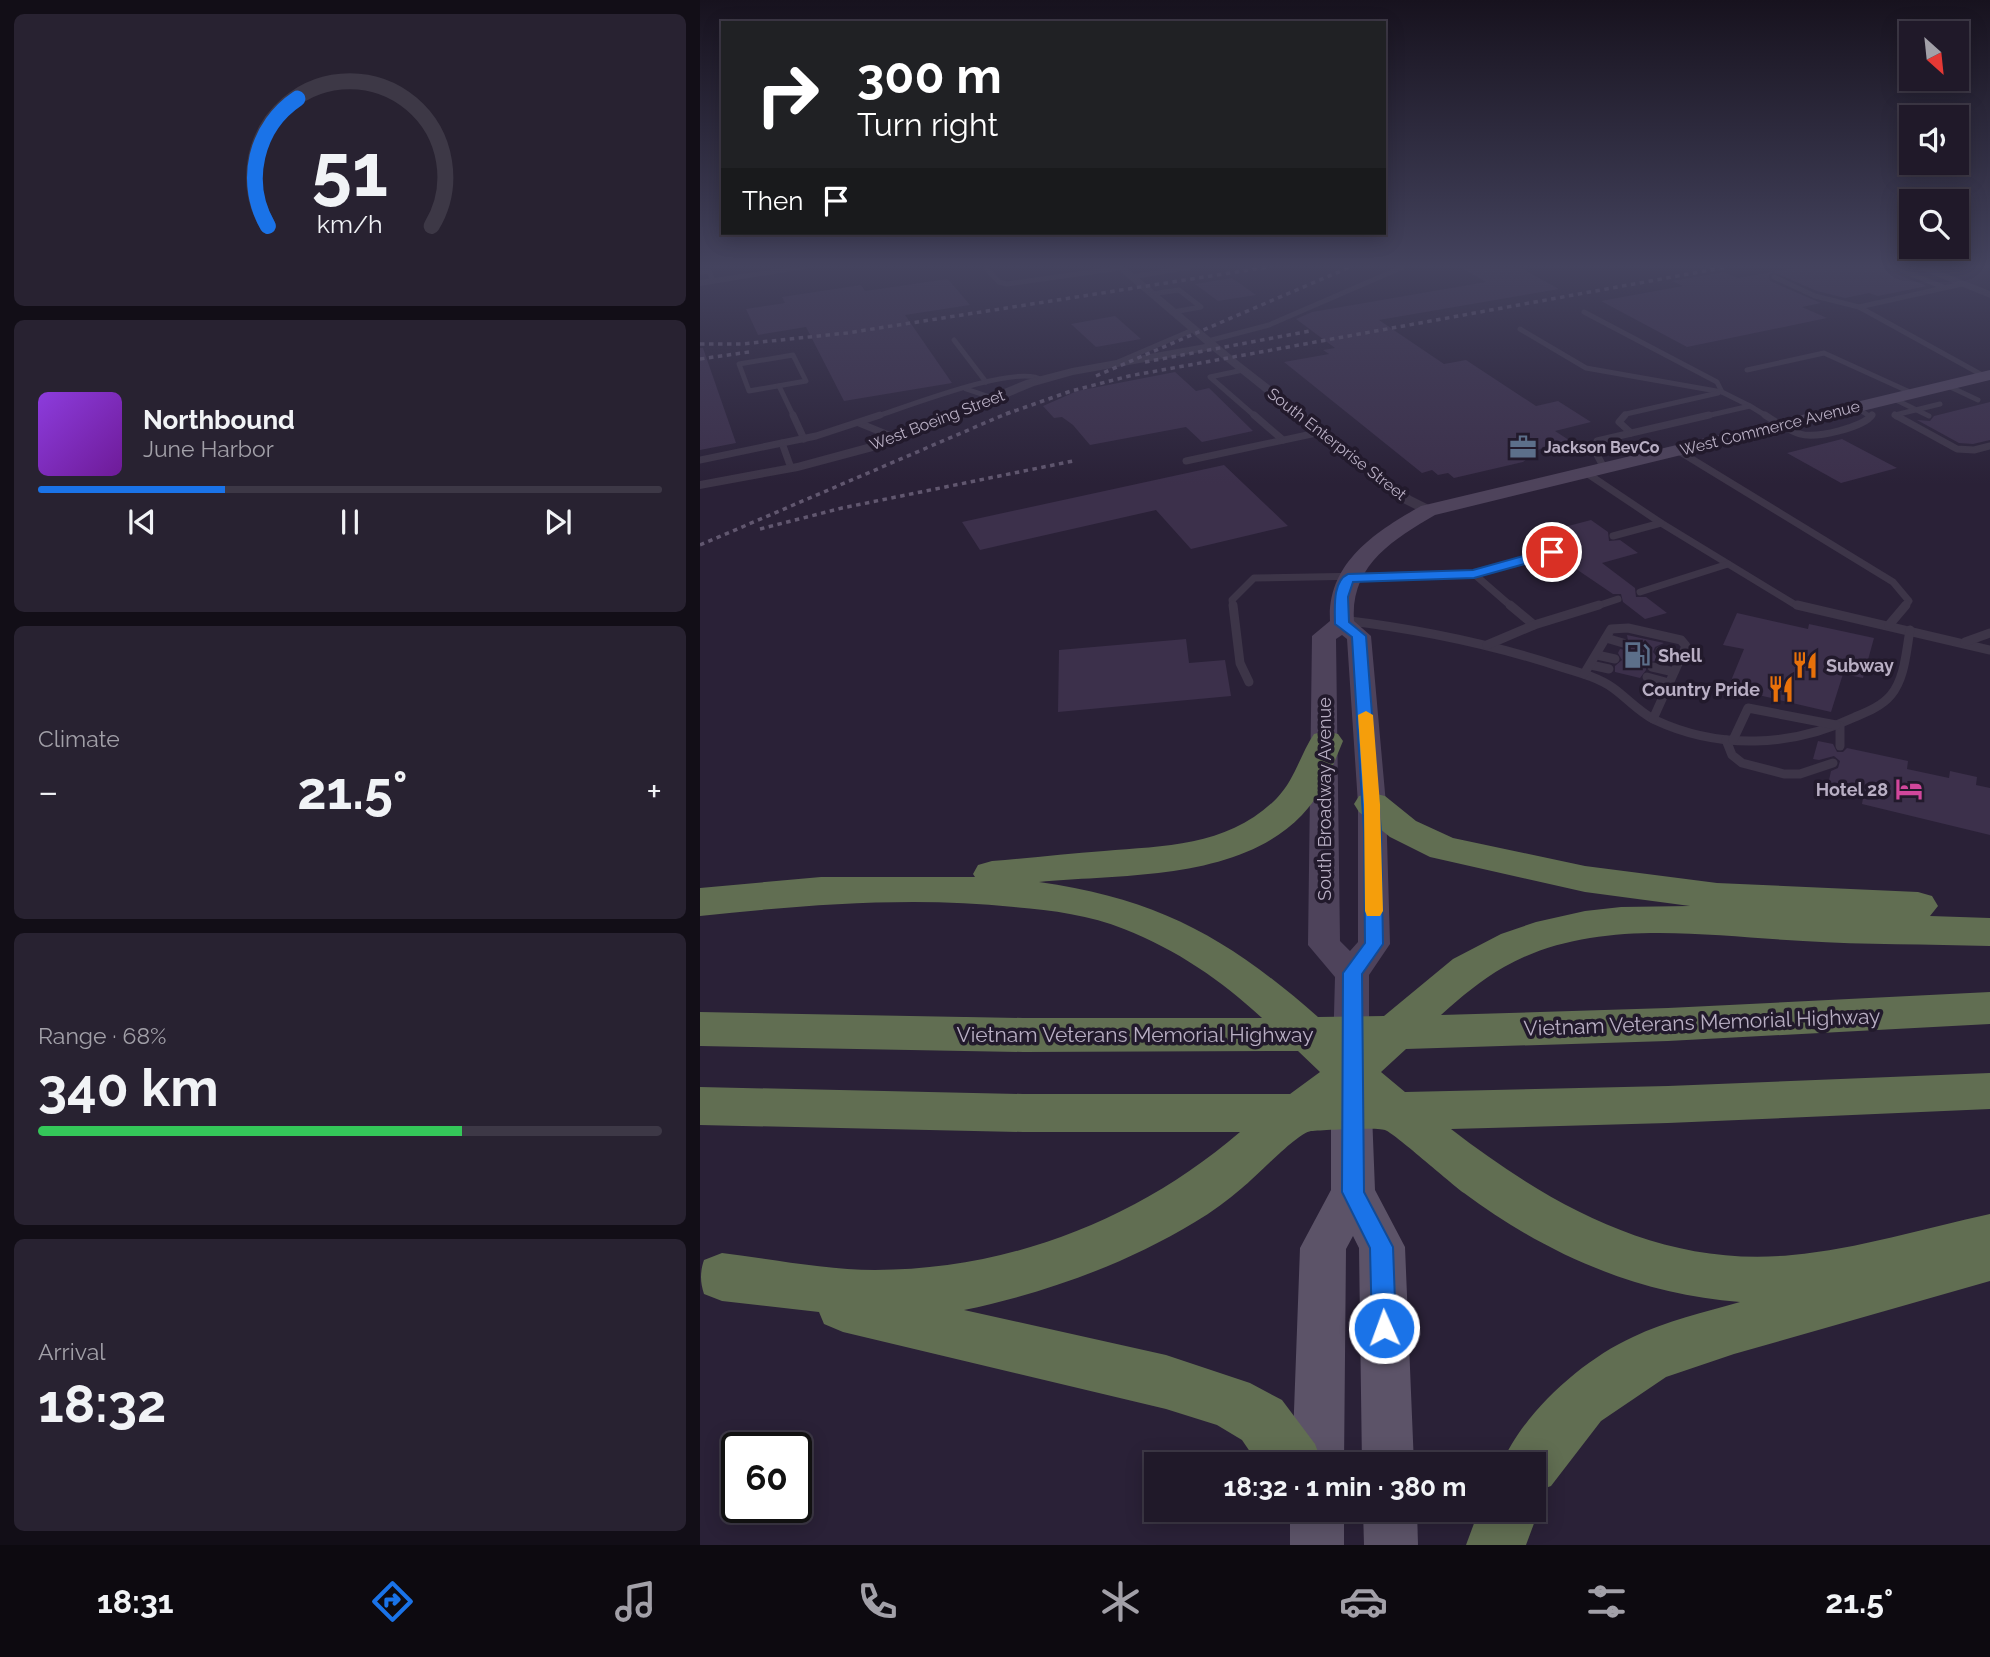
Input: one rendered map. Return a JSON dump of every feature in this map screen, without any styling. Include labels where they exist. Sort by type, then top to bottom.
[{"type":"highway","points":[[700,902],[1184,858],[1224,849],[1256,836],[1285,813],[1310,779],[1326,741]]},
{"type":"highway","points":[[1372,804],[1403,829],[1443,848],[1585,878],[1717,896],[1990,911]]},
{"type":"highway","points":[[799,892],[1023,892],[1072,900],[1123,913],[1180,936],[1225,962],[1351,1073],[1444,1149],[1526,1208],[1598,1247],[1680,1271],[1772,1280],[1828,1273],[1990,1236]]},
{"type":"highway","points":[[711,1275],[879,1294],[981,1283],[1051,1264],[1128,1233],[1179,1206],[1248,1155],[1351,1073],[1426,1000],[1467,968],[1514,944],[1585,925],[1628,920],[1990,932]]},
{"type":"highway","name":"Vietnam Veterans Memorial Highway","points":[[700,1029],[959,1035],[1458,1032],[1844,1018],[1990,1009]]},
{"type":"highway","points":[[700,1107],[1014,1113],[1280,1114],[1644,1106],[1990,1091]]},
{"type":"highway","points":[[1541,1452],[1581,1402],[1650,1356],[1734,1329],[1990,1258]]},
{"type":"highway","points":[[711,1275],[1166,1382],[1230,1402],[1262,1420],[1285,1452]]},
{"type":"highway","points":[[1496,1545],[1505,1522]]},
{"type":"main road","points":[[1351,1073],[1353,1192],[1382,1247],[1388,1452]]},
{"type":"main road","points":[[1318,1452],[1322,1248],[1353,1192]]},
{"type":"main road","points":[[1317,1522],[1317,1545]]},
{"type":"main road","points":[[1390,1522],[1391,1545]]},
{"type":"street","name":"South Enterprise Street","points":[[1206,339],[1406,499],[1428,510]]},
{"type":"street","name":"West Boeing Street","points":[[700,485],[792,468],[896,438],[1042,380],[1211,344]]},
{"type":"street","name":"West Commerce Avenue","points":[[1428,510],[1892,398],[1914,402],[1943,395],[1988,376]]},
{"type":"street","points":[[1348,578],[1353,569],[1398,527],[1428,510]]},
{"type":"street","name":"South Broadway Avenue","points":[[1348,578],[1342,597],[1342,622],[1324,636],[1324,945],[1352,973]]},
{"type":"street","points":[[1342,622],[1359,636],[1372,804],[1374,944],[1352,973],[1351,1073]]},
{"type":"lane","points":[[1113,365],[1172,339]]},
{"type":"lane","points":[[1211,344],[1226,339]]},
{"type":"lane","points":[[1537,339],[1586,368],[1722,391],[1784,424]]},
{"type":"lane","points":[[1635,339],[1717,382],[1722,391]]},
{"type":"lane","points":[[1919,339],[1988,376]]},
{"type":"lane","points":[[954,340],[986,382]]},
{"type":"lane","points":[[1747,370],[1824,353],[1914,402],[1929,416]]},
{"type":"lane","points":[[793,355],[806,381],[779,386],[750,391],[739,364],[793,355]]},
{"type":"lane","points":[[1243,370],[1210,377],[1283,440]]},
{"type":"lane","points":[[700,460],[804,439],[986,382],[1019,375],[1034,375],[1042,380]]},
{"type":"lane","points":[[779,386],[804,439]]},
{"type":"lane","points":[[966,389],[993,398]]},
{"type":"lane","points":[[1631,433],[1619,422],[1626,414],[1722,391]]},
{"type":"lane","points":[[1943,395],[1978,400]]},
{"type":"lane","points":[[1914,402],[1895,415],[1896,418],[1957,449],[1974,450],[1990,446]]},
{"type":"lane","points":[[1750,407],[1597,440],[1594,449],[1595,470],[1661,523],[1794,604],[1990,650]]},
{"type":"lane","points":[[859,423],[896,438]]},
{"type":"lane","points":[[1186,461],[1321,432]]},
{"type":"lane","points":[[782,443],[792,468]]},
{"type":"lane","points":[[1677,450],[1893,582],[1909,601],[1889,625]]},
{"type":"lane","points":[[1613,536],[1661,523]]},
{"type":"lane","points":[[1250,682],[1240,663],[1232,600],[1254,578],[1474,574],[1552,552]]},
{"type":"lane","points":[[1640,592],[1728,564]]},
{"type":"lane","points":[[1474,574],[1534,625]]},
{"type":"lane","points":[[1486,645],[1534,625],[1618,599]]},
{"type":"lane","points":[[1342,622],[1389,625],[1486,645],[1599,679],[1624,694],[1653,719],[1712,740],[1778,742],[1840,726],[1889,698],[1899,684],[1910,630]]},
{"type":"lane","points":[[1584,674],[1611,629],[1628,628],[1681,640],[1686,646],[1653,719]]},
{"type":"lane","points":[[1965,642],[1990,633]]},
{"type":"lane","points":[[1606,638],[1623,643]]},
{"type":"lane","points":[[1660,651],[1681,656]]},
{"type":"lane","points":[[1597,655],[1615,659]]},
{"type":"lane","points":[[1591,665],[1609,669]]},
{"type":"lane","points":[[1652,667],[1674,672]]},
{"type":"lane","points":[[1647,677],[1669,683]]},
{"type":"lane","points":[[1833,763],[1800,774],[1784,774],[1742,763],[1732,755],[1730,740],[1748,708],[1840,726]]},
{"type":"lane","points":[[1840,726],[1840,746]]},
{"type":"building","points":[[812,339],[922,339],[952,383],[844,401]]},
{"type":"building","points":[[1087,339],[1140,339],[1096,347]]},
{"type":"building","points":[[1323,339],[1407,339],[1444,364],[1466,360],[1536,406],[1558,401],[1591,422],[1555,431],[1572,442],[1540,449],[1523,462],[1454,478],[1448,473],[1438,475],[1432,470],[1422,473],[1284,362],[1329,354],[1323,350],[1335,348]]},
{"type":"building","points":[[1672,339],[1725,339],[1687,347]]},
{"type":"building","points":[[700,348],[703,348],[736,443],[700,450]]},
{"type":"building","points":[[1175,372],[1196,391],[1209,388],[1253,431],[1202,442],[1186,427],[1090,445],[1073,425],[1062,417],[1054,418],[1043,406],[1077,391]]},
{"type":"building","points":[[1990,402],[1990,440],[1973,444],[1959,443],[1917,420],[1930,421],[1934,416]]},
{"type":"building","points":[[1842,439],[1897,468],[1841,483],[1787,453]]},
{"type":"building","points":[[1224,465],[1288,526],[1191,549],[1156,510],[980,550],[962,522]]},
{"type":"building","points":[[1591,520],[1608,532],[1609,541],[1620,540],[1638,553],[1602,563],[1635,588],[1636,597],[1646,597],[1667,613],[1645,619],[1623,602],[1621,594],[1613,594],[1557,556],[1556,547],[1546,547],[1530,536]]},
{"type":"building","points":[[1737,613],[1808,629],[1809,624],[1874,638],[1863,678],[1843,674],[1831,712],[1728,688],[1744,649],[1723,645]]},
{"type":"building","name":"Shell","points":[[1627,635],[1664,643],[1655,647],[1653,652],[1657,657],[1655,661],[1646,663],[1646,670],[1640,678],[1615,672],[1615,666],[1622,660],[1618,653],[1620,649],[1625,650],[1629,646]]},
{"type":"building","points":[[1186,639],[1189,663],[1225,660],[1231,696],[1058,712],[1059,650]]},
{"type":"building","name":"Hotel 28","points":[[1818,741],[1833,744],[1837,752],[1843,752],[1847,748],[1908,761],[1907,769],[1949,778],[1950,771],[1977,777],[1976,785],[1990,788],[1990,835],[1862,804],[1863,798],[1827,789],[1831,771],[1838,768],[1840,761],[1834,756],[1813,759]]},
{"type":"railway","points":[[700,344],[742,344],[789,339]]},
{"type":"railway","points":[[1096,376],[1182,339]]},
{"type":"railway","points":[[1145,362],[1267,339]]},
{"type":"railway","points":[[1006,414],[1071,391],[1129,376],[1331,339]]},
{"type":"railway","points":[[700,359],[749,352]]},
{"type":"railway","points":[[700,545],[1015,410]]},
{"type":"railway","points":[[760,529],[842,508],[1073,461]]},
{"type":"slow traffic","points":[[1366,715],[1372,804],[1374,911]]},
{"type":"place","name":"Jackson BevCo","points":[[1523,447]]},
{"type":"place","name":"Shell","points":[[1637,655]]},
{"type":"place","name":"Subway","points":[[1805,665]]},
{"type":"place","name":"Country Pride","points":[[1781,689]]},
{"type":"place","name":"Hotel 28","points":[[1909,789]]},
{"type":"route","points":[[1384,1328],[1382,1247],[1353,1192],[1352,973],[1374,944],[1373,832],[1359,636],[1342,624],[1342,597],[1348,578],[1474,574],[1552,552]]}]
